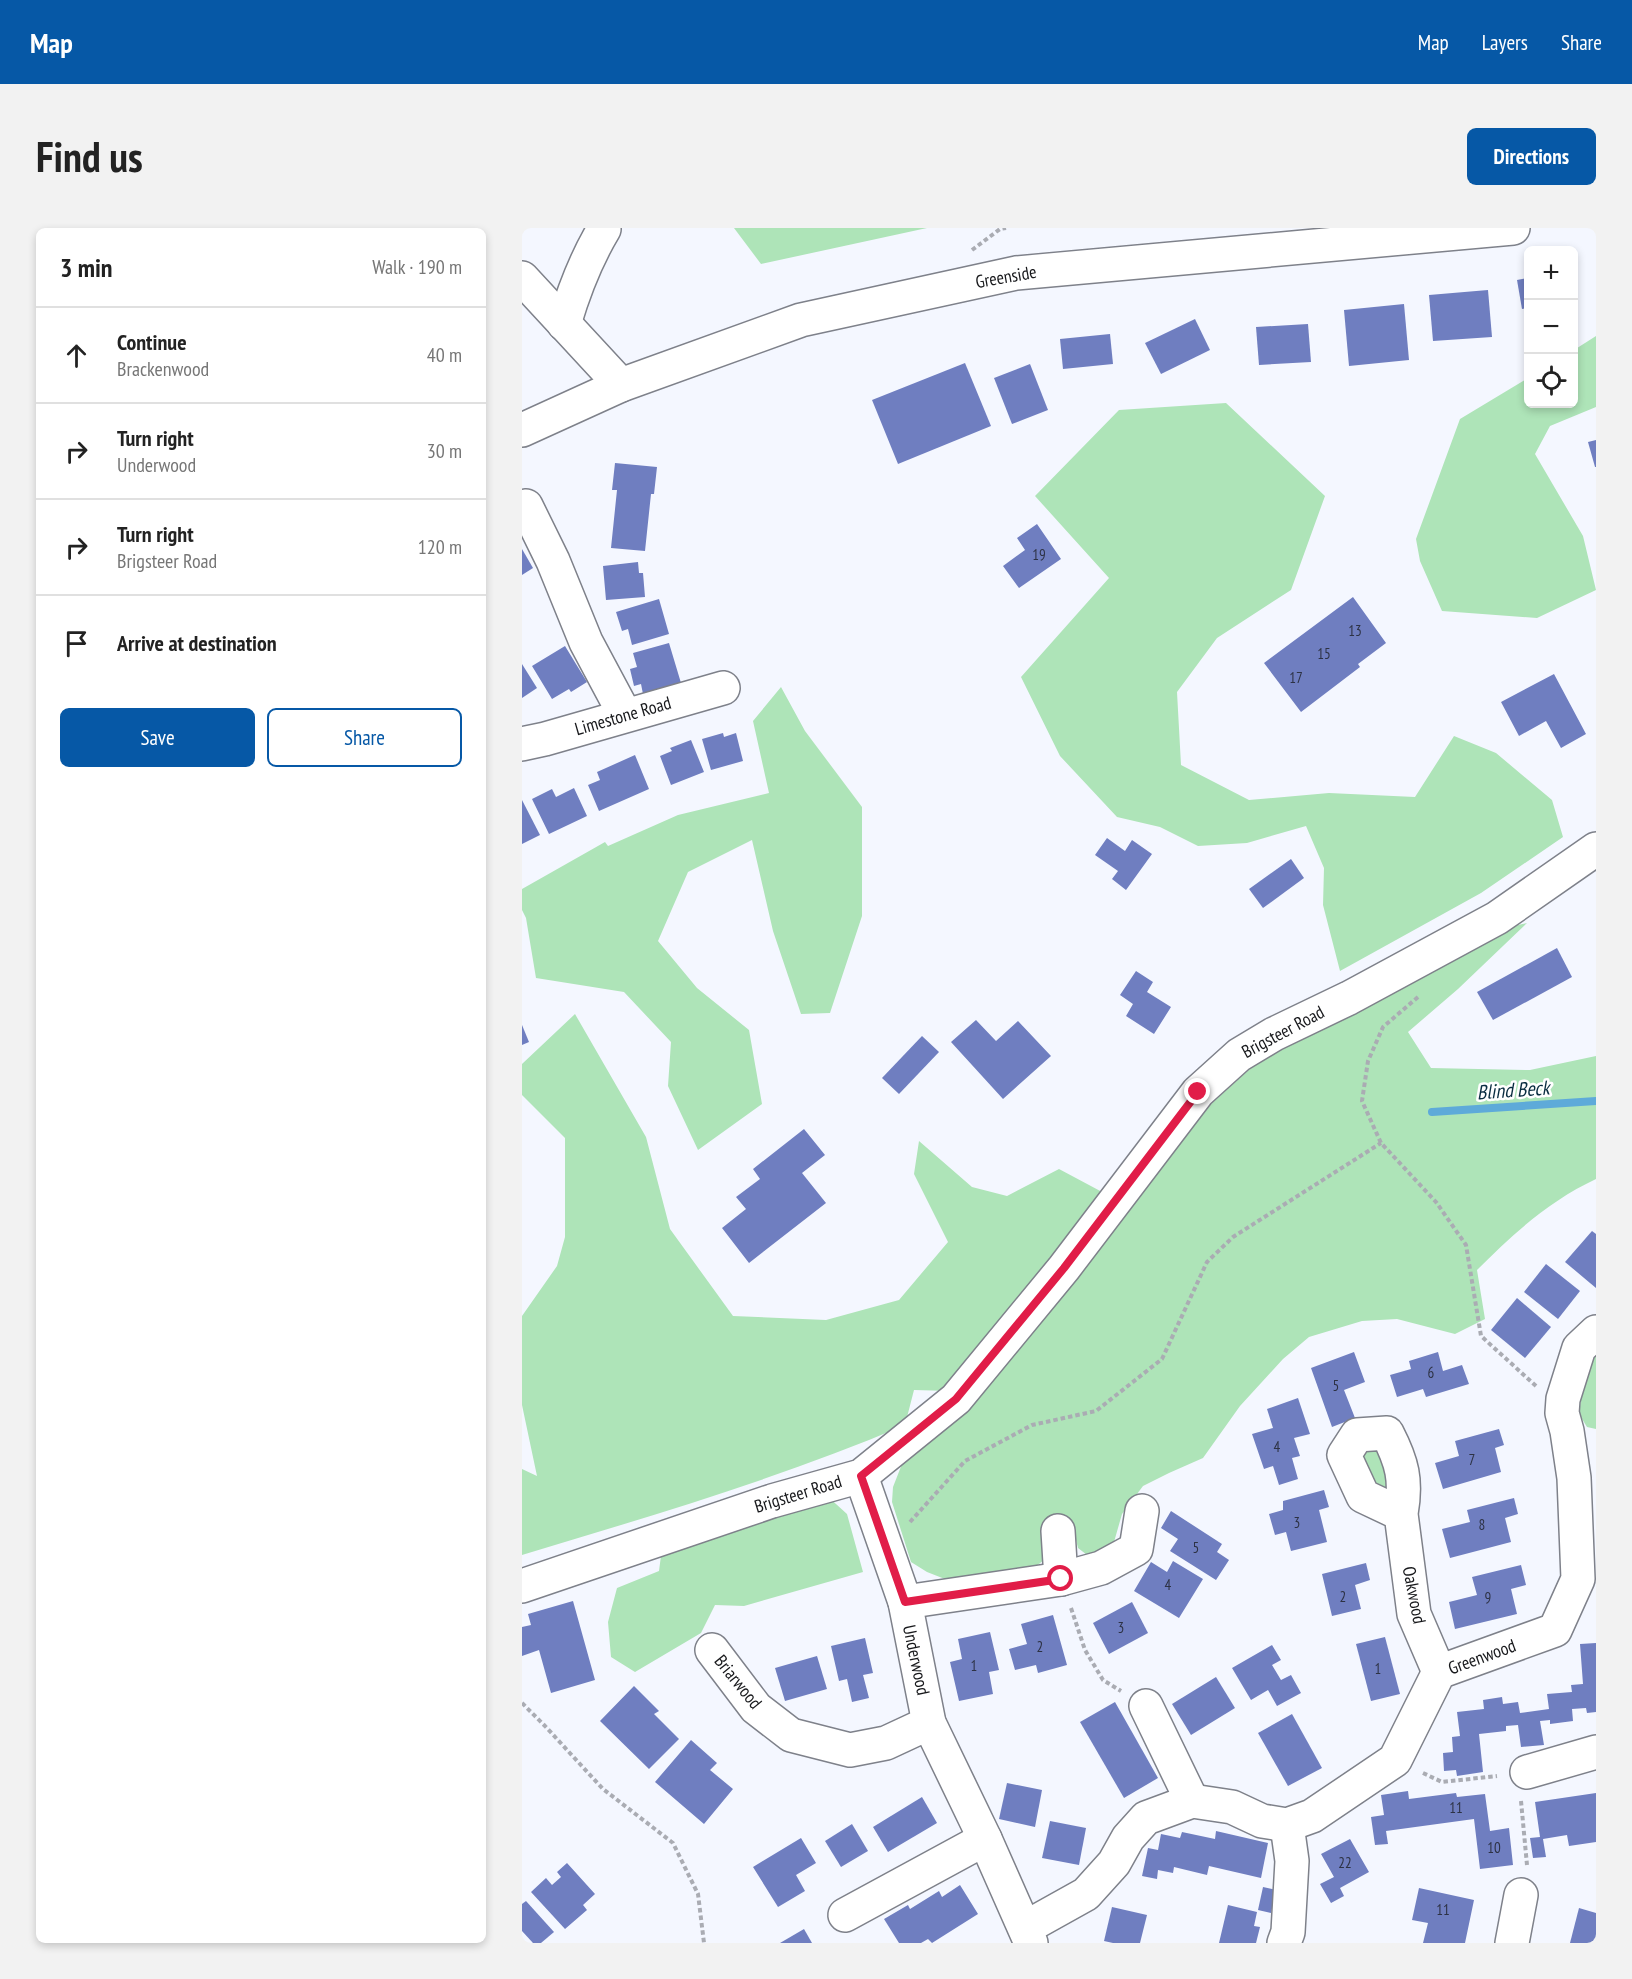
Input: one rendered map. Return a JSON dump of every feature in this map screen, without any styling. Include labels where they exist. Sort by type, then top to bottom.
[{"type":"street","name":"Greenside","points":[[522,430],[621,385],[801,320],[1016,273],[1455,230],[1513,228]]},
{"type":"street","points":[[564,324],[573,293],[589,255],[604,229]]},
{"type":"street","points":[[522,278],[621,385]]},
{"type":"street","points":[[526,506],[553,561],[586,642],[625,715]]},
{"type":"street","name":"Limestone Road","points":[[522,744],[723,688]]},
{"type":"street","name":"Brigsteer Road","points":[[522,1586],[772,1501],[861,1476],[956,1399],[1064,1268],[1198,1092],[1239,1054],[1497,918],[1596,849]]},
{"type":"street","name":"Greenwood","points":[[1287,1825],[1312,1816],[1395,1760],[1439,1672],[1555,1630],[1587,1582],[1585,1476],[1562,1413],[1563,1399],[1579,1348],[1596,1332]]},
{"type":"street","name":"Underwood","points":[[861,1476],[905,1602],[929,1723],[1028,1935]]},
{"type":"street","points":[[905,1602],[1061,1579],[1101,1568],[1136,1549],[1142,1510]]},
{"type":"street","name":"Oakwood","points":[[1401,1514],[1414,1614],[1439,1672]]},
{"type":"street","points":[[1058,1531],[1061,1579]]},
{"type":"street","name":"Briarwood","points":[[712,1650],[756,1708],[791,1735],[850,1750],[886,1743],[929,1723]]},
{"type":"street","points":[[1146,1706],[1192,1801]]},
{"type":"street","points":[[1527,1772],[1596,1752]]},
{"type":"street","points":[[1028,1935],[1086,1894],[1114,1863],[1128,1838],[1146,1818],[1192,1801],[1232,1807],[1262,1821],[1287,1825],[1292,1861],[1288,1932],[1284,1943]]},
{"type":"street","points":[[845,1915],[984,1839]]},
{"type":"street","points":[[1512,1943],[1521,1895]]},
{"type":"path","points":[[1427,990],[1383,1027],[1368,1060],[1362,1101],[1381,1143],[1436,1202],[1466,1245],[1481,1336],[1532,1384],[1563,1399]]},
{"type":"path","points":[[886,1547],[928,1504],[965,1461],[1032,1425],[1096,1411],[1162,1359],[1207,1262],[1233,1237],[1381,1143]]},
{"type":"path","points":[[1061,1579],[1085,1650],[1103,1680],[1146,1706]]},
{"type":"path","points":[[522,1703],[603,1789],[673,1843],[698,1894],[704,1943]]},
{"type":"path","points":[[1521,1895],[1527,1881],[1520,1784],[1527,1772]]},
{"type":"path","points":[[1442,1782],[1478,1778]]},
{"type":"green space","points":[[734,228],[927,228],[761,264]]},
{"type":"green space","points":[[1596,336],[1596,407],[1550,426],[1535,454],[1583,536],[1596,590],[1537,618],[1442,611],[1420,561],[1416,539],[1460,419],[1524,380],[1524,408],[1578,408],[1578,347]]},
{"type":"green space","points":[[1226,403],[1325,496],[1291,590],[1217,638],[1177,692],[1181,765],[1249,800],[1329,793],[1415,797],[1454,736],[1496,753],[1552,800],[1563,837],[1481,893],[1340,971],[1323,905],[1324,868],[1306,826],[1247,843],[1198,846],[1160,827],[1117,817],[1060,756],[1021,677],[1109,578],[1035,496],[1119,410]]},
{"type":"green space","points":[[781,687],[805,731],[862,807],[862,916],[830,1013],[801,1014],[773,931],[752,840],[688,872],[658,941],[697,988],[749,1030],[762,1104],[698,1150],[668,1086],[671,1042],[624,992],[536,978],[526,918],[522,910],[522,889],[605,842],[608,846],[678,815],[769,793],[753,721]]},
{"type":"green space","points":[[1527,923],[1458,989],[1408,1032],[1431,1068],[1530,1070],[1596,1056],[1596,1179],[1563,1197],[1532,1219],[1477,1270],[1485,1319],[1455,1334],[1397,1319],[1362,1321],[1309,1337],[1283,1359],[1240,1406],[1203,1458],[1143,1486],[1122,1514],[1112,1549],[1091,1558],[1078,1548],[1072,1524],[1046,1558],[1032,1570],[950,1581],[927,1572],[911,1562],[892,1502],[893,1487],[902,1464],[1077,1277],[1211,1104],[1252,1067],[1298,1036],[1461,952]]},
{"type":"green space","points":[[575,1014],[646,1137],[670,1229],[733,1316],[826,1320],[899,1300],[948,1242],[914,1174],[919,1141],[972,1187],[1007,1196],[1059,1169],[1104,1193],[950,1391],[914,1390],[905,1425],[763,1479],[522,1555],[522,1469],[537,1476],[522,1405],[522,1316],[557,1266],[565,1237],[565,1138],[522,1095],[522,1064]]},
{"type":"green space","points":[[1596,1353],[1596,1429],[1587,1427],[1579,1414],[1586,1364]]},
{"type":"green space","points":[[1379,1443],[1398,1492],[1381,1493],[1357,1454]]},
{"type":"green space","points":[[825,1494],[847,1514],[863,1572],[744,1606],[715,1605],[701,1633],[635,1672],[611,1657],[608,1622],[617,1588],[659,1571],[662,1548]]},
{"type":"building","points":[[1524,279],[1524,309],[1522,309],[1517,280]]},
{"type":"building","points":[[1488,290],[1492,337],[1433,341],[1429,295]]},
{"type":"building","points":[[1404,304],[1409,360],[1349,366],[1344,310]]},
{"type":"building","points":[[1195,319],[1210,350],[1161,374],[1145,343]]},
{"type":"building","points":[[1308,324],[1311,362],[1259,365],[1256,327]]},
{"type":"building","points":[[1110,334],[1113,364],[1063,369],[1060,339]]},
{"type":"building","points":[[965,363],[991,426],[898,464],[872,400]]},
{"type":"building","points":[[1030,364],[1048,410],[1012,424],[994,378]]},
{"type":"building","points":[[1596,440],[1596,467],[1595,467],[1588,442]]},
{"type":"building","points":[[615,463],[657,467],[654,494],[651,494],[645,551],[611,548],[617,490],[612,490]]},
{"type":"building","points":[[1037,524],[1061,559],[1019,588],[1003,566],[1025,550],[1017,538]]},
{"type":"building","points":[[522,549],[533,568],[522,575]]},
{"type":"building","points":[[638,562],[639,573],[643,573],[645,597],[606,600],[603,566]]},
{"type":"building","points":[[1353,597],[1386,643],[1358,664],[1360,667],[1301,712],[1264,663]]},
{"type":"building","points":[[659,599],[669,634],[632,645],[628,629],[622,631],[616,612]]},
{"type":"building","points":[[669,643],[681,683],[643,694],[641,684],[634,686],[630,669],[637,667],[633,653]]},
{"type":"building","points":[[565,646],[587,682],[571,692],[569,689],[552,699],[532,666]]},
{"type":"building","points":[[522,664],[537,688],[522,698]]},
{"type":"building","points":[[1554,674],[1586,734],[1561,748],[1546,721],[1519,736],[1501,702]]},
{"type":"building","points":[[723,733],[724,737],[736,733],[743,761],[711,770],[702,739]]},
{"type":"building","points":[[691,740],[704,772],[671,785],[660,756],[672,751],[670,748]]},
{"type":"building","points":[[635,755],[649,789],[599,811],[588,785],[600,780],[597,772]]},
{"type":"building","points":[[574,788],[587,816],[549,834],[532,799],[552,789],[556,797]]},
{"type":"building","points":[[522,800],[540,835],[522,844]]},
{"type":"building","points":[[1107,838],[1125,851],[1132,840],[1152,854],[1126,890],[1112,879],[1118,871],[1095,855]]},
{"type":"building","points":[[1291,859],[1304,878],[1263,908],[1249,889]]},
{"type":"building","points":[[1557,948],[1572,977],[1493,1020],[1477,992]]},
{"type":"building","points":[[1136,971],[1153,982],[1147,992],[1171,1007],[1154,1034],[1126,1016],[1133,1004],[1120,995]]},
{"type":"building","points":[[976,1020],[996,1041],[1018,1021],[1051,1056],[1003,1099],[951,1042]]},
{"type":"building","points":[[522,1025],[529,1042],[522,1045]]},
{"type":"building","points":[[922,1036],[939,1052],[899,1094],[882,1078]]},
{"type":"building","points":[[804,1129],[825,1155],[802,1173],[826,1203],[749,1263],[722,1228],[746,1209],[736,1197],[760,1179],[753,1169]]},
{"type":"building","points":[[1592,1231],[1596,1234],[1596,1288],[1565,1262]]},
{"type":"building","points":[[1546,1264],[1580,1291],[1558,1319],[1524,1292]]},
{"type":"building","points":[[1517,1298],[1551,1327],[1525,1358],[1491,1330]]},
{"type":"building","points":[[1354,1352],[1365,1382],[1344,1390],[1355,1418],[1332,1427],[1311,1368]]},
{"type":"building","points":[[1438,1352],[1443,1371],[1462,1365],[1469,1384],[1426,1397],[1423,1389],[1397,1397],[1390,1375],[1411,1369],[1409,1361]]},
{"type":"building","points":[[1298,1398],[1310,1434],[1294,1438],[1300,1456],[1292,1458],[1298,1479],[1279,1485],[1273,1466],[1264,1469],[1252,1434],[1273,1428],[1267,1409]]},
{"type":"building","points":[[1499,1429],[1504,1445],[1495,1448],[1501,1472],[1443,1489],[1435,1463],[1459,1456],[1455,1441]]},
{"type":"building","points":[[1324,1490],[1329,1507],[1319,1510],[1327,1542],[1291,1551],[1286,1532],[1275,1535],[1269,1514],[1283,1510],[1283,1501]]},
{"type":"building","points":[[1514,1498],[1518,1514],[1505,1518],[1511,1542],[1450,1558],[1442,1529],[1470,1522],[1467,1510]]},
{"type":"building","points":[[1171,1511],[1222,1544],[1217,1552],[1229,1560],[1216,1580],[1170,1551],[1178,1539],[1161,1528]]},
{"type":"building","points":[[1173,1561],[1203,1579],[1179,1618],[1134,1591],[1151,1562],[1167,1572]]},
{"type":"building","points":[[1366,1563],[1370,1580],[1355,1585],[1361,1609],[1332,1616],[1322,1574]]},
{"type":"building","points":[[1521,1565],[1526,1585],[1511,1589],[1517,1614],[1455,1629],[1449,1602],[1477,1595],[1472,1577]]},
{"type":"building","points":[[573,1601],[595,1680],[551,1693],[539,1650],[522,1656],[522,1627],[531,1625],[528,1614]]},
{"type":"building","points":[[1132,1602],[1148,1633],[1109,1654],[1093,1623]]},
{"type":"building","points":[[1053,1615],[1067,1665],[1038,1673],[1036,1665],[1015,1670],[1009,1649],[1027,1644],[1021,1624]]},
{"type":"building","points":[[990,1632],[999,1670],[989,1672],[993,1694],[959,1701],[950,1662],[962,1659],[958,1639]]},
{"type":"building","points":[[1385,1637],[1400,1694],[1371,1701],[1356,1644]]},
{"type":"building","points":[[865,1638],[873,1673],[863,1675],[869,1698],[852,1702],[847,1679],[839,1681],[831,1646]]},
{"type":"building","points":[[1596,1643],[1596,1712],[1587,1713],[1586,1708],[1572,1709],[1573,1721],[1550,1724],[1550,1720],[1540,1721],[1544,1745],[1521,1747],[1518,1725],[1506,1726],[1506,1731],[1479,1734],[1483,1772],[1457,1776],[1456,1770],[1444,1771],[1443,1753],[1453,1752],[1452,1737],[1460,1736],[1457,1712],[1484,1709],[1483,1700],[1502,1697],[1503,1704],[1518,1702],[1520,1713],[1549,1709],[1547,1694],[1572,1692],[1571,1685],[1583,1684],[1580,1644]]},
{"type":"building","points":[[1272,1645],[1281,1660],[1272,1665],[1281,1680],[1291,1675],[1301,1693],[1277,1706],[1268,1690],[1251,1700],[1232,1668]]},
{"type":"building","points":[[817,1656],[827,1689],[785,1701],[775,1668]]},
{"type":"building","points":[[1216,1677],[1235,1708],[1191,1735],[1172,1704]]},
{"type":"building","points":[[634,1686],[659,1711],[654,1714],[679,1739],[649,1769],[600,1721]]},
{"type":"building","points":[[1115,1702],[1158,1778],[1124,1798],[1080,1722]]},
{"type":"building","points":[[1292,1714],[1322,1768],[1288,1786],[1258,1733]]},
{"type":"building","points":[[691,1740],[717,1763],[710,1770],[733,1789],[704,1824],[655,1782]]},
{"type":"building","points":[[1007,1783],[1042,1790],[1035,1827],[999,1819]]},
{"type":"building","points":[[1408,1791],[1409,1799],[1456,1793],[1457,1797],[1485,1794],[1490,1831],[1509,1828],[1513,1865],[1480,1869],[1474,1819],[1386,1831],[1388,1844],[1375,1845],[1371,1817],[1384,1815],[1381,1795]]},
{"type":"building","points":[[1596,1793],[1596,1842],[1569,1846],[1567,1835],[1543,1839],[1546,1857],[1533,1858],[1530,1838],[1540,1837],[1535,1802]]},
{"type":"building","points":[[922,1797],[937,1823],[888,1852],[873,1827]]},
{"type":"building","points":[[1050,1821],[1086,1828],[1079,1865],[1042,1858]]},
{"type":"building","points":[[852,1824],[868,1851],[841,1867],[825,1841]]},
{"type":"building","points":[[1216,1831],[1268,1843],[1261,1878],[1209,1866],[1207,1875],[1174,1867],[1173,1873],[1158,1870],[1157,1879],[1142,1876],[1148,1848],[1158,1850],[1161,1834],[1180,1838],[1182,1832],[1215,1839]]},
{"type":"building","points":[[801,1838],[816,1863],[796,1875],[805,1891],[778,1907],[753,1867]]},
{"type":"building","points":[[1350,1839],[1369,1872],[1340,1888],[1344,1896],[1331,1903],[1320,1884],[1334,1877],[1321,1854]]},
{"type":"building","points":[[567,1863],[595,1894],[583,1905],[587,1910],[565,1929],[531,1892],[546,1878],[552,1885],[561,1877],[557,1872]]},
{"type":"building","points":[[960,1885],[978,1914],[932,1943],[928,1939],[921,1943],[899,1943],[884,1919],[908,1905],[910,1909],[939,1891],[942,1897]]},
{"type":"building","points":[[1263,1887],[1276,1890],[1271,1913],[1258,1910]]},
{"type":"building","points":[[1419,1888],[1474,1900],[1465,1943],[1423,1943],[1428,1923],[1412,1920]]},
{"type":"building","points":[[526,1901],[554,1932],[541,1943],[533,1943],[522,1931],[522,1904]]},
{"type":"building","points":[[1228,1905],[1257,1912],[1254,1926],[1260,1927],[1256,1943],[1219,1943]]},
{"type":"building","points":[[1112,1907],[1147,1915],[1140,1943],[1104,1941]]},
{"type":"building","points":[[1579,1908],[1596,1913],[1596,1943],[1570,1943]]},
{"type":"building","points":[[804,1929],[812,1943],[780,1943]]},
{"type":"waterway","name":"Blind Beck","points":[[1432,1112],[1596,1101]]},
{"type":"route","points":[[1061,1579],[905,1602],[861,1476],[956,1399],[1064,1268],[1198,1092]]}]
